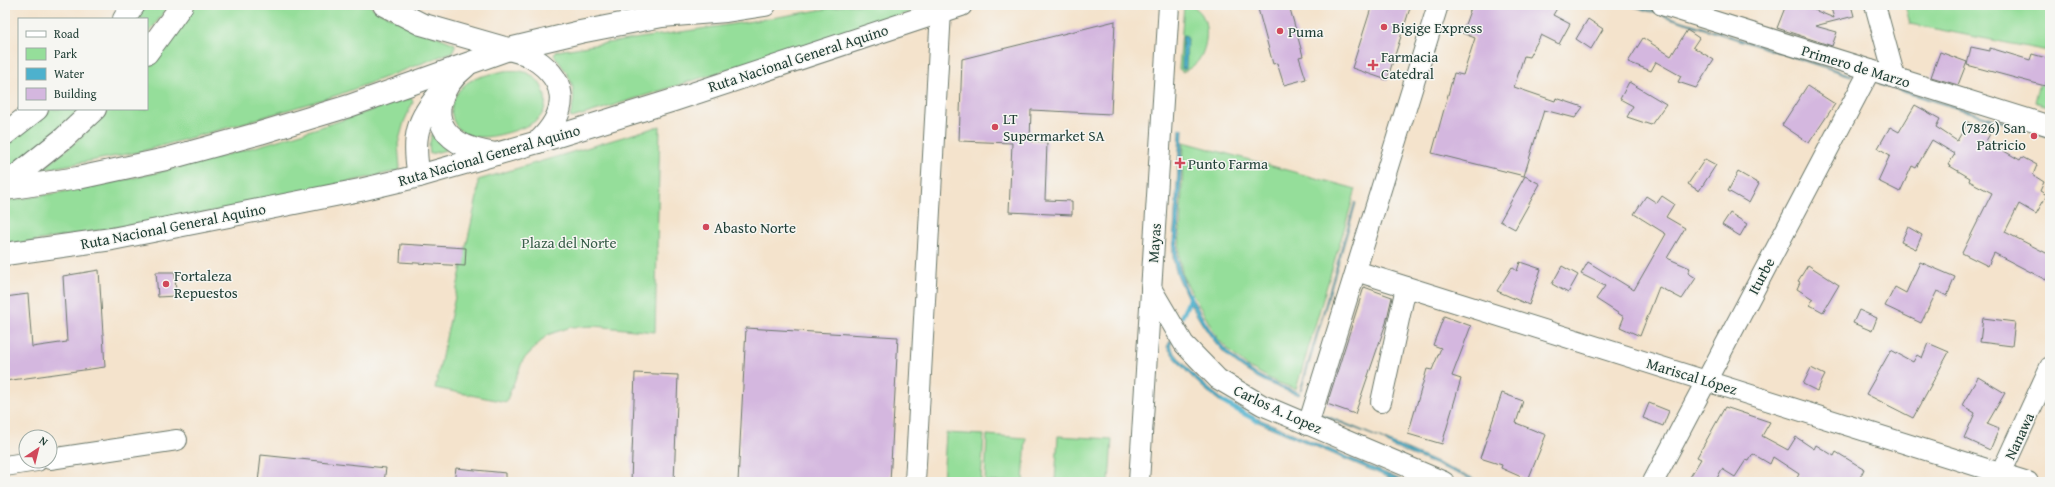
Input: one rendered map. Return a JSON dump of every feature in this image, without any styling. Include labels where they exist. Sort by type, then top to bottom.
[{"type":"highway","points":[[125,18],[134,5]]},
{"type":"highway","points":[[148,51],[182,5]]},
{"type":"highway","points":[[384,5],[421,24],[526,54],[542,63],[554,77],[561,95],[558,114],[550,130],[538,142]]},
{"type":"highway","points":[[5,189],[78,178],[166,159],[349,106],[509,49],[586,31],[662,16],[765,5]]},
{"type":"highway","name":"Ruta Nacional General Aquino","points":[[5,254],[112,239],[360,190],[419,176],[538,142],[674,100],[951,8]]},
{"type":"highway","points":[[419,176],[415,152],[416,137],[427,109],[455,75],[469,63]]},
{"type":"highway","points":[[446,86],[439,105],[440,120],[446,131],[457,141],[470,148],[496,154]]},
{"type":"highway","points":[[5,134],[36,110]]},
{"type":"highway","points":[[5,184],[64,138],[94,110]]},
{"type":"street","name":"Mayas","points":[[1139,482],[1169,5]]},
{"type":"street","points":[[1308,425],[1438,5]]},
{"type":"street","name":"Primero de Marzo","points":[[1662,5],[2050,126]]},
{"type":"street","points":[[1875,5],[1895,78]]},
{"type":"street","points":[[915,482],[951,8]]},
{"type":"street","name":"Iturbe","points":[[1653,482],[1705,380],[1870,70]]},
{"type":"street","name":"Mariscal López","points":[[1356,271],[1705,380],[1999,478],[2028,482]]},
{"type":"street","points":[[1381,402],[1406,287]]},
{"type":"street","name":"Carlos A. Lopez","points":[[1151,288],[1184,344],[1218,379],[1262,406],[1444,482]]},
{"type":"street","name":"Nanawa","points":[[1999,478],[2050,367]]},
{"type":"street","points":[[58,458],[177,440]]},
{"type":"street","points":[[5,466],[18,464]]},
{"type":"green space","points":[[145,5],[169,5],[148,35],[148,18],[135,18]]},
{"type":"green space","points":[[193,5],[369,5],[379,12],[455,44],[452,52],[338,95],[139,152],[41,170],[71,146],[109,110],[148,110],[148,66]]},
{"type":"green space","points":[[847,5],[934,5],[602,109],[572,118],[570,116],[573,106],[573,90],[565,70],[554,55],[557,51],[775,18]]},
{"type":"green space","points":[[1184,5],[1193,7],[1199,11],[1204,18],[1206,36],[1205,45],[1198,61],[1183,72],[1179,69]]},
{"type":"green space","points":[[1905,5],[2050,5],[2050,107],[2035,102],[2048,51],[1910,24]]},
{"type":"green space","points":[[504,71],[525,72],[536,79],[542,88],[545,100],[545,106],[540,117],[529,125],[489,137],[471,136],[462,132],[456,126],[452,118],[454,100],[459,91],[467,83],[475,79]]},
{"type":"green space","points":[[407,98],[411,98],[413,102],[404,122],[398,144],[400,168],[397,171],[233,208],[5,246],[5,201],[107,183],[209,160],[309,131]]},
{"type":"green space","points":[[51,110],[81,110],[40,145],[5,171],[5,145]]},
{"type":"green space","name":"Plaza del Norte","points":[[660,126],[655,332],[594,326],[571,327],[547,335],[523,360],[506,402],[435,388],[477,197],[478,180]]},
{"type":"green space","points":[[432,134],[446,146],[446,150],[430,154],[429,146]]},
{"type":"green space","points":[[1184,142],[1356,189],[1296,389],[1276,382],[1247,366],[1234,355],[1218,339],[1183,277],[1179,257]]},
{"type":"green space","points":[[946,433],[984,435],[981,482],[943,482]]},
{"type":"green space","points":[[987,435],[1026,438],[1023,482],[985,482]]},
{"type":"green space","points":[[1058,436],[1112,439],[1109,482],[1055,482]]},
{"type":"water","points":[[1629,5],[1633,5],[1852,75],[1851,76]]},
{"type":"water","points":[[1183,35],[1187,36],[1186,69],[1182,69]]},
{"type":"water","points":[[1880,83],[2050,136],[2050,137],[1880,85]]},
{"type":"water","points":[[1180,128],[1183,129],[1177,256],[1184,283],[1217,339],[1238,362],[1265,379],[1300,393],[1299,395],[1261,380],[1232,360],[1209,334],[1198,318],[1188,299],[1175,267],[1173,251]]},
{"type":"water","points":[[1355,202],[1356,203],[1300,391]]},
{"type":"water","points":[[1170,341],[1172,342],[1170,346],[1189,370],[1204,385],[1229,404],[1228,407],[1194,380],[1167,347]]},
{"type":"water","points":[[1322,414],[1382,439],[1321,415]]},
{"type":"water","points":[[1252,416],[1406,482],[1399,482],[1251,419]]},
{"type":"water","points":[[1382,439],[1482,482],[1478,482],[1393,447]]},
{"type":"building","name":"Puma","points":[[1257,5],[1289,5],[1303,56],[1299,57],[1306,79],[1284,85],[1277,63],[1273,64]]},
{"type":"building","name":"Bigige Express","points":[[1372,5],[1411,5],[1387,80],[1352,68]]},
{"type":"building","points":[[1472,5],[1559,5],[1553,15],[1570,24],[1559,44],[1541,35],[1529,57],[1524,56],[1514,87],[1555,101],[1556,98],[1583,107],[1575,118],[1544,110],[1524,176],[1432,153],[1454,73],[1463,75],[1475,38],[1462,33]]},
{"type":"building","points":[[1786,5],[1802,5],[1834,18],[1830,5],[1851,5],[1854,16],[1815,26],[1837,32],[1832,46],[1777,28]]},
{"type":"building","points":[[1588,19],[1603,29],[1591,49],[1576,39]]},
{"type":"building","name":"LT Supermarket SA","points":[[1115,21],[1111,114],[1031,110],[1030,141],[1047,142],[1045,200],[1072,201],[1072,215],[1009,212],[1012,143],[959,141],[962,59]]},
{"type":"building","points":[[1687,30],[1699,38],[1693,47],[1714,60],[1696,88],[1678,82],[1681,76],[1656,62],[1651,71],[1628,62],[1643,38],[1671,56]]},
{"type":"building","points":[[1971,47],[1990,51],[1990,48],[2030,60],[2032,54],[2050,59],[2050,70],[2045,86],[1967,65]]},
{"type":"building","points":[[1940,52],[1967,62],[1958,85],[1931,77]]},
{"type":"building","points":[[1629,82],[1666,104],[1651,125],[1627,117],[1633,106],[1620,99]]},
{"type":"building","points":[[1807,86],[1835,104],[1809,143],[1782,125]]},
{"type":"building","points":[[1915,105],[1940,119],[1936,127],[1957,141],[1968,122],[1990,134],[1986,141],[2020,160],[2022,157],[2037,165],[2033,175],[2044,182],[2040,191],[2047,195],[2036,214],[2019,204],[2005,232],[2050,255],[2050,272],[2046,280],[1994,253],[1988,266],[1962,253],[1992,193],[1969,181],[1970,178],[1948,165],[1955,154],[1932,140],[1916,168],[1912,166],[1900,192],[1878,181],[1890,155],[1878,148],[1890,127],[1899,132]]},
{"type":"building","points":[[1705,159],[1716,165],[1699,191],[1688,184]]},
{"type":"building","points":[[1738,172],[1759,184],[1749,203],[1728,191]]},
{"type":"building","points":[[1525,176],[1540,184],[1515,229],[1500,221]]},
{"type":"building","points":[[1646,196],[1657,203],[1662,196],[1674,204],[1666,217],[1685,228],[1667,258],[1690,268],[1688,273],[1696,278],[1682,299],[1659,287],[1640,336],[1620,327],[1624,317],[1596,299],[1605,286],[1581,274],[1588,262],[1634,290],[1666,234],[1634,214]]},
{"type":"building","points":[[1730,213],[1747,224],[1740,236],[1722,225]]},
{"type":"building","points":[[1908,227],[1922,235],[1916,249],[1901,242]]},
{"type":"building","points":[[401,244],[466,248],[465,266],[400,262]]},
{"type":"building","points":[[1520,262],[1541,269],[1529,305],[1497,291],[1512,267],[1517,271]]},
{"type":"building","points":[[1920,262],[1955,277],[1947,296],[1937,291],[1921,323],[1885,306],[1895,287],[1906,293]]},
{"type":"building","points":[[1808,265],[1839,285],[1823,312],[1810,305],[1813,299],[1797,289],[1800,282],[1798,281]]},
{"type":"building","points":[[1562,266],[1578,275],[1568,293],[1552,284]]},
{"type":"building","points":[[99,270],[105,367],[5,381],[5,297],[28,294],[32,347],[67,342],[63,276]]},
{"type":"building","name":"Fortaleza Repuestos","points":[[156,272],[175,272],[176,296],[158,297]]},
{"type":"building","points":[[1364,287],[1392,297],[1386,323],[1355,414],[1327,404]]},
{"type":"building","points":[[1859,310],[1877,318],[1872,331],[1853,323]]},
{"type":"building","points":[[1444,316],[1471,326],[1452,376],[1461,379],[1442,444],[1408,434],[1427,369],[1432,370],[1441,348],[1433,345]]},
{"type":"building","points":[[1983,318],[2015,322],[2012,346],[1980,342]]},
{"type":"building","points":[[746,328],[898,337],[890,482],[738,482]]},
{"type":"building","points":[[1928,343],[1949,352],[1913,418],[1866,394],[1891,350],[1913,362],[1917,355],[1922,358]]},
{"type":"building","points":[[1811,368],[1825,375],[1817,391],[1803,384]]},
{"type":"building","points":[[635,373],[678,375],[674,482],[631,482]]},
{"type":"building","points":[[1978,377],[2005,393],[1987,424],[1999,429],[1990,450],[1964,438],[1975,413],[1962,405]]},
{"type":"building","points":[[1502,393],[1523,401],[1516,423],[1546,435],[1528,480],[1501,468],[1502,465],[1480,458]]},
{"type":"building","points":[[1649,403],[1669,411],[1663,426],[1643,418]]},
{"type":"building","points":[[1725,407],[1770,422],[1762,436],[1788,450],[1796,437],[1814,449],[1816,445],[1834,456],[1836,452],[1864,469],[1858,482],[1795,482],[1799,474],[1773,457],[1770,464],[1753,454],[1749,461],[1746,460],[1735,477],[1722,469],[1715,482],[1687,482],[1701,459],[1697,457]]},
{"type":"building","points":[[261,455],[386,468],[384,482],[258,482]]},
{"type":"building","points":[[456,468],[506,473],[506,482],[454,482]]},
{"type":"waterway","points":[[1182,316],[1190,299],[1189,295]]},
{"type":"waterway","points":[[1223,402],[1256,420]]},
{"type":"place","name":"Bigige Express","points":[[1384,27]]},
{"type":"place","name":"Puma","points":[[1280,31]]},
{"type":"place","name":"Farmacia Catedral","points":[[1373,65]]},
{"type":"place","name":"LT Supermarket SA","points":[[995,127]]},
{"type":"place","name":"(7826) San Patricio","points":[[2034,136]]},
{"type":"place","name":"Punto Farma","points":[[1180,163]]},
{"type":"place","name":"Abasto Norte","points":[[706,227]]},
{"type":"place","name":"Fortaleza Repuestos","points":[[166,284]]}]
